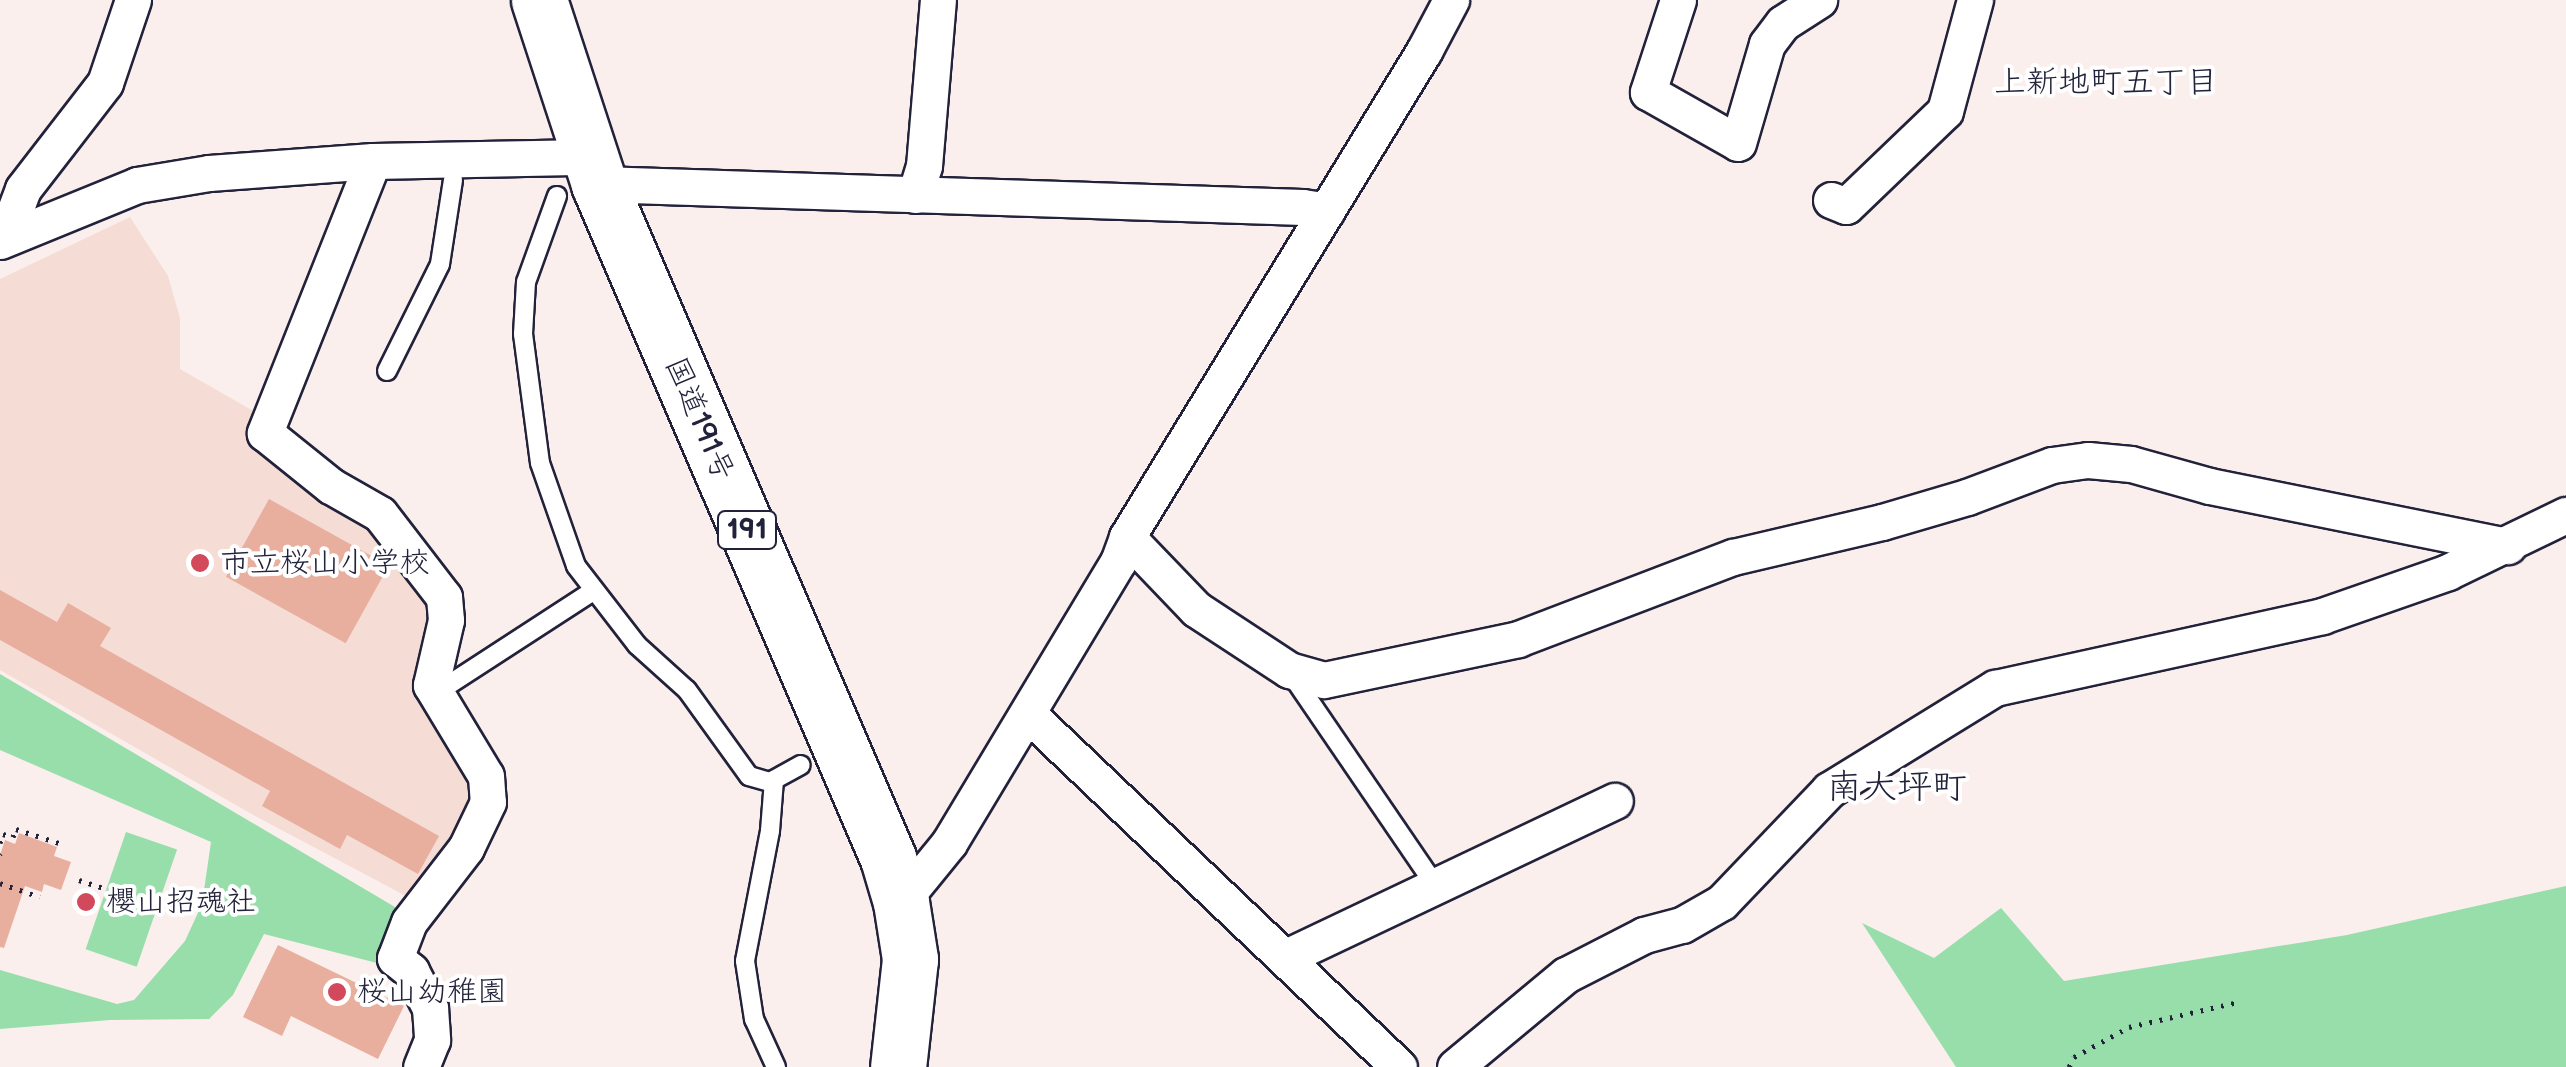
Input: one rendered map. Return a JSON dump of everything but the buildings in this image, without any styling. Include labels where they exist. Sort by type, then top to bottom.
[{"type":"highway","name":"国道191号","points":[[538,0],[581,179],[888,858],[901,902],[910,958],[898,1067]]},
{"type":"street","points":[[3,239],[23,189],[105,83],[133,0]]},
{"type":"street","points":[[915,195],[924,166],[938,0]]},
{"type":"street","points":[[901,902],[949,844],[1118,562],[1127,536],[1327,212],[1451,0]]},
{"type":"street","points":[[1678,0],[1648,92],[1738,143],[1767,44],[1784,23],[1819,0]]},
{"type":"street","points":[[1832,200],[1846,206],[1945,111],[1974,0]]},
{"type":"street","points":[[3,239],[137,185],[210,173],[373,161],[581,179],[915,195],[1304,206],[1327,212]]},
{"type":"street","points":[[373,161],[265,433],[331,486],[380,514],[440,585],[446,620],[430,685],[486,776],[488,802],[466,848],[409,922],[396,958],[411,971],[430,1008],[432,1040],[421,1067]]},
{"type":"street","points":[[1127,536],[1196,609],[1289,670],[1324,680],[1518,639],[1732,557],[1882,522],[1966,497],[2052,465],[2088,460],[2131,464],[2210,486],[2508,546]]},
{"type":"street","points":[[1455,1067],[1566,976],[1644,935],[1682,925],[1722,902],[1828,790],[1995,688],[2322,616],[2508,546],[2566,515]]},
{"type":"street","points":[[1028,714],[1399,1067]]},
{"type":"street","points":[[1286,957],[1615,801]]},
{"type":"lane","points":[[581,179],[526,282],[523,334],[540,464],[576,566],[637,645],[687,690],[750,776],[761,782],[774,780],[801,764]]},
{"type":"lane","points":[[386,371],[440,264],[453,180]]},
{"type":"lane","points":[[436,693],[592,591]]},
{"type":"lane","points":[[1289,670],[1435,885]]},
{"type":"lane","points":[[774,780],[770,831],[744,961],[754,1019],[776,1067]]},
{"type":"path","points":[[0,843],[3,834],[13,837],[16,828],[58,843]]},
{"type":"path","points":[[79,880],[106,889]]},
{"type":"path","points":[[0,883],[40,897]]},
{"type":"path","points":[[2069,1067],[2074,1057],[2129,1028],[2234,1002]]},
{"type":"shaded area","name":"市立桜山小学校","points":[[130,217],[168,276],[180,318],[180,369],[257,413],[368,520],[434,606],[453,733],[475,802],[453,843],[406,896],[257,817],[0,670],[0,279]]},
{"type":"green space","points":[[0,674],[395,907],[377,963],[264,934],[233,995],[209,1019],[110,1020],[0,1029],[0,970],[117,1004],[134,1000],[185,941],[202,904],[211,842],[0,750]]},
{"type":"green space","points":[[126,832],[177,850],[137,967],[86,949]]},
{"type":"green space","points":[[2566,886],[2566,1067],[1956,1067],[1862,923],[1934,958],[2001,908],[2064,981],[2347,935]]},
{"type":"place","name":"市立桜山小学校","points":[[200,563]]},
{"type":"place","name":"櫻山招魂社","points":[[86,902]]},
{"type":"place","name":"桜山幼稚園","points":[[337,992]]},
{"type":"district","name":"上新地町五丁目","points":[[2106,83]]},
{"type":"district","name":"南大坪町","points":[[1897,788]]}]
